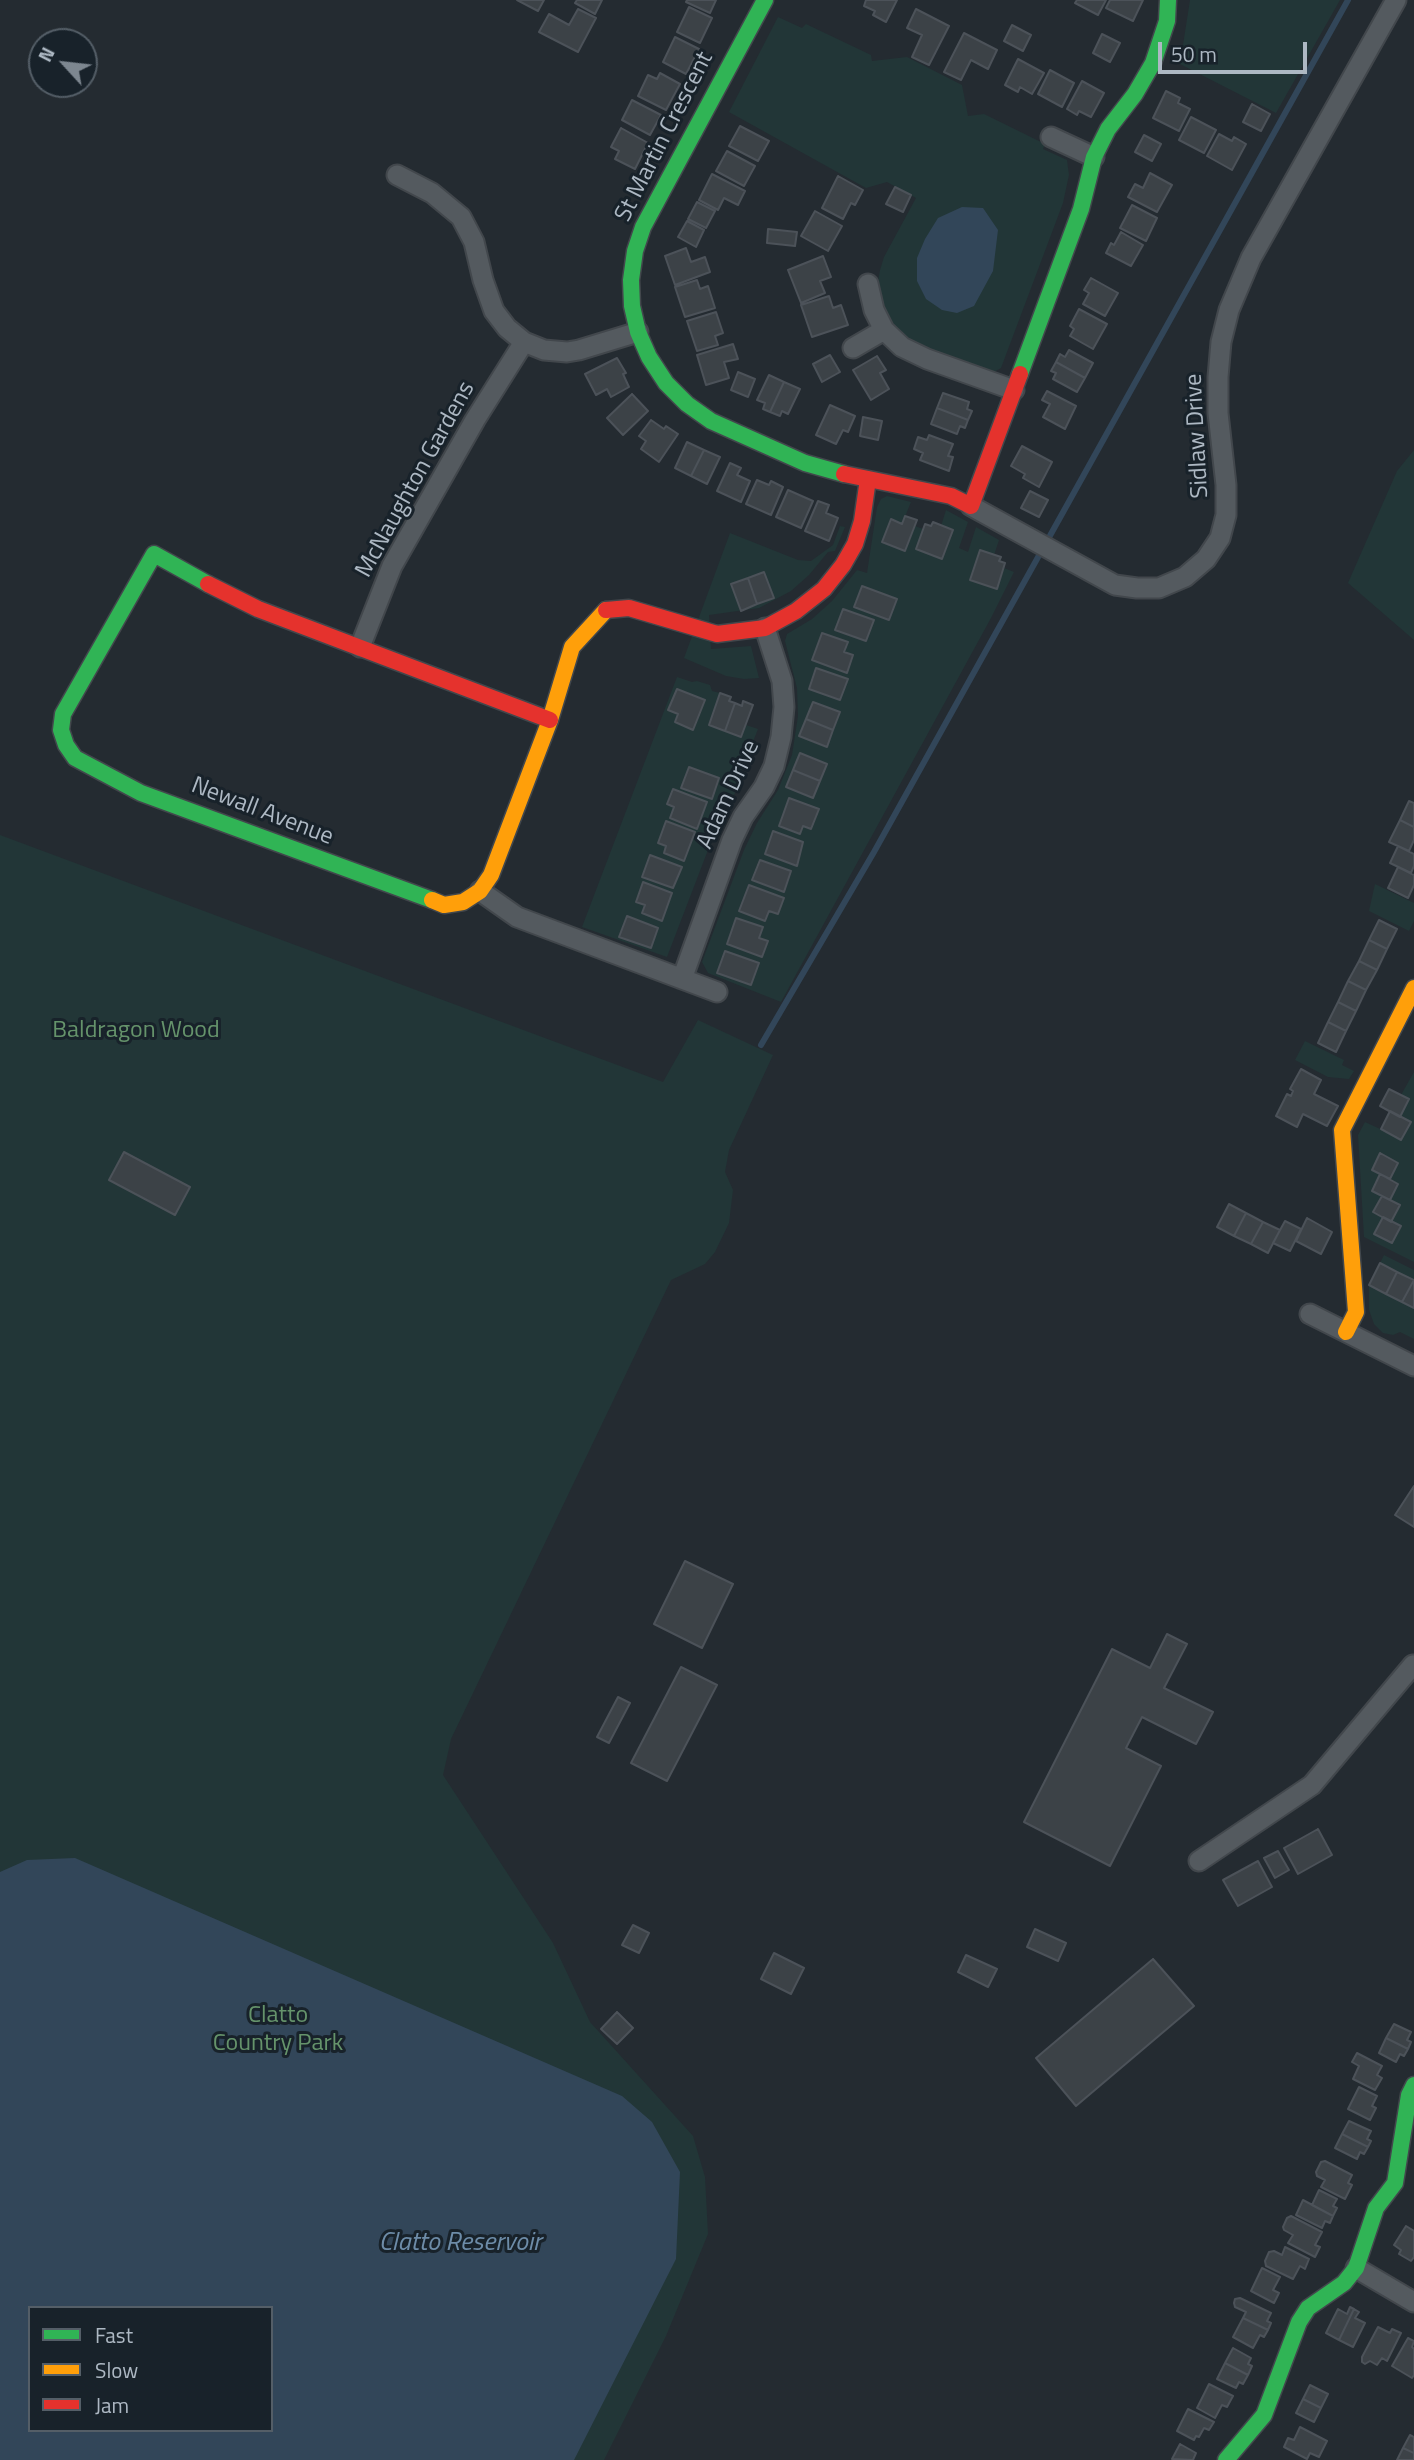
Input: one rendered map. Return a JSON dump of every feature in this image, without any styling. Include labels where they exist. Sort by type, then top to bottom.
[{"type":"street","name":"St Martin Crescent","points":[[765,0],[643,227],[635,251],[631,280],[632,306],[638,332],[649,357],[666,383],[687,404],[710,421],[828,471],[951,496],[971,506]]},
{"type":"street","points":[[971,506],[1081,209],[1094,157],[1108,129],[1135,94],[1153,63],[1167,21],[1168,0]]},
{"type":"street","name":"Sidlaw Drive","points":[[971,506],[1115,585],[1159,588],[1185,577],[1206,559],[1220,538],[1226,515],[1217,377],[1229,310],[1251,258],[1396,0]]},
{"type":"street","points":[[1051,137],[1094,157]]},
{"type":"street","points":[[397,174],[432,193],[461,217],[474,243],[494,311],[507,328],[524,342],[544,350],[567,352],[638,332]]},
{"type":"street","points":[[868,284],[874,310],[884,330],[902,347],[927,359],[1014,390]]},
{"type":"street","points":[[853,348],[884,330]]},
{"type":"street","name":"McNaughton Gardens","points":[[360,647],[392,566],[475,420],[524,342]]},
{"type":"street","points":[[717,992],[517,917],[480,891],[491,875],[550,720],[572,647],[604,610],[629,608],[717,634],[765,628],[796,611],[824,589],[844,565],[859,531],[867,479]]},
{"type":"street","name":"Newall Avenue","points":[[360,647],[258,609],[154,554],[63,714],[63,738],[75,758],[141,793],[444,905],[463,902],[480,891]]},
{"type":"street","name":"Adam Drive","points":[[682,979],[732,841],[743,817],[764,787],[774,766],[782,737],[782,681],[765,628]]},
{"type":"street","points":[[360,647],[550,720]]},
{"type":"street","points":[[1346,1332],[1356,1312],[1342,1130],[1414,988]]},
{"type":"street","points":[[1310,1314],[1414,1366]]},
{"type":"street","points":[[1199,1861],[1312,1785],[1413,1665]]},
{"type":"street","points":[[1226,2460],[1264,2415],[1299,2322],[1308,2308],[1344,2283],[1356,2268],[1376,2208],[1395,2183],[1409,2095],[1414,2085]]},
{"type":"street","points":[[1356,2268],[1414,2302]]},
{"type":"green space","points":[[1190,0],[1340,0],[1276,113],[1180,64]]},
{"type":"green space","points":[[778,17],[802,28],[806,24],[871,55],[872,61],[907,57],[962,85],[968,116],[984,114],[1045,144],[1043,149],[1067,160],[1069,175],[1063,203],[1001,368],[992,373],[928,352],[906,341],[890,325],[882,309],[877,287],[880,270],[884,257],[916,198],[887,182],[866,188],[729,112]]},
{"type":"green space","points":[[1414,450],[1414,640],[1348,583],[1397,471]]},
{"type":"green space","points":[[887,496],[911,502],[902,524],[891,520],[883,542],[906,550],[915,526],[923,529],[941,526],[946,510],[968,522],[959,548],[968,552],[976,527],[999,540],[994,555],[980,550],[970,579],[997,589],[1004,568],[1014,572],[781,1002],[708,973],[702,962],[744,850],[778,790],[792,755],[798,716],[797,688],[785,641],[787,634],[812,619],[832,601],[857,570],[867,573],[877,507],[881,499]],"holes":[[[800,753],[826,764],[813,798],[786,787]]]},
{"type":"green space","points":[[840,526],[845,527],[835,551],[828,552],[791,591],[759,608],[709,615],[711,649],[751,646],[759,678],[726,676],[684,658],[730,533],[798,560],[811,561],[833,545]],"holes":[[[764,572],[774,598],[740,610],[731,584]]]},
{"type":"green space","points":[[677,677],[710,685],[712,691],[720,693],[741,736],[746,725],[758,729],[736,779],[742,782],[713,837],[667,957],[582,927]]},
{"type":"green space","name":"Clatto Country Park","points":[[0,835],[663,1082],[698,1020],[773,1055],[729,1150],[725,1172],[733,1190],[729,1223],[715,1252],[705,1264],[671,1280],[451,1739],[443,1775],[553,1943],[590,2022],[693,2136],[705,2177],[708,2234],[666,2336],[604,2460],[0,2460]]},
{"type":"green space","points":[[1375,884],[1414,903],[1414,921],[1409,931],[1369,911]]},
{"type":"green space","points":[[1305,1041],[1344,1060],[1342,1065],[1354,1071],[1349,1079],[1328,1077],[1295,1060]]},
{"type":"green space","points":[[1414,1072],[1414,1262],[1364,1237],[1358,1135],[1365,1122],[1402,1139],[1410,1122],[1400,1117],[1409,1099],[1401,1095]],"holes":[[[1380,1153],[1398,1163],[1390,1179],[1398,1184],[1390,1200],[1400,1205],[1391,1222],[1392,1243],[1374,1234],[1383,1217],[1373,1212],[1382,1196],[1372,1191],[1380,1174],[1372,1170]]]},
{"type":"green space","points":[[1384,1255],[1414,1270],[1414,1339],[1400,1332],[1393,1335],[1383,1333],[1374,1324],[1369,1310],[1369,1285]]},
{"type":"water","points":[[962,207],[983,208],[998,230],[993,271],[974,306],[957,313],[942,310],[926,299],[917,281],[917,258],[938,218]]},
{"type":"water","name":"Clatto Reservoir","points":[[75,1858],[622,2096],[652,2122],[680,2172],[676,2259],[574,2460],[0,2460],[0,1872],[27,1860]]},
{"type":"building","points":[[517,0],[544,0],[538,11]]},
{"type":"building","points":[[577,0],[602,0],[595,14],[575,3]]},
{"type":"building","points":[[716,0],[710,13],[686,2]]},
{"type":"building","points":[[866,0],[897,0],[886,22],[873,15],[875,11],[864,6]]},
{"type":"building","points":[[1077,0],[1106,0],[1098,15],[1075,3]]},
{"type":"building","points":[[1110,0],[1143,0],[1133,21],[1106,8]]},
{"type":"building","points":[[689,7],[712,18],[700,43],[677,32]]},
{"type":"building","points":[[578,9],[596,18],[578,52],[539,32],[549,14],[569,25]]},
{"type":"building","points":[[916,9],[949,26],[929,65],[912,57],[922,35],[907,28]]},
{"type":"building","points":[[1012,25],[1031,35],[1023,51],[1004,41]]},
{"type":"building","points":[[964,33],[997,50],[988,69],[971,60],[961,80],[944,72]]},
{"type":"building","points":[[1102,34],[1120,43],[1110,62],[1093,53]]},
{"type":"building","points":[[675,37],[699,49],[686,74],[663,62]]},
{"type":"building","points":[[1018,59],[1044,73],[1032,94],[1020,87],[1018,92],[1005,85]]},
{"type":"building","points":[[1050,70],[1074,83],[1062,107],[1038,94]]},
{"type":"building","points":[[660,73],[680,84],[666,110],[638,96],[648,75],[657,79]]},
{"type":"building","points":[[1082,81],[1104,93],[1091,117],[1079,111],[1077,115],[1067,109]]},
{"type":"building","points":[[1166,91],[1180,98],[1178,103],[1190,109],[1179,131],[1153,118]]},
{"type":"building","points":[[632,100],[661,115],[650,135],[622,120]]},
{"type":"building","points":[[1252,104],[1270,114],[1261,131],[1243,122]]},
{"type":"building","points":[[1191,117],[1216,130],[1204,153],[1179,140]]},
{"type":"building","points":[[740,126],[769,141],[758,161],[729,146]]},
{"type":"building","points":[[621,128],[648,143],[635,169],[615,159],[619,151],[611,147]]},
{"type":"building","points":[[1219,134],[1232,141],[1234,137],[1246,144],[1232,170],[1207,156]]},
{"type":"building","points":[[1144,135],[1161,144],[1152,161],[1135,152]]},
{"type":"building","points":[[727,151],[755,166],[744,186],[716,171]]},
{"type":"building","points":[[1150,173],[1172,185],[1157,212],[1128,197],[1135,184],[1143,188]]},
{"type":"building","points":[[712,174],[745,191],[738,205],[724,198],[718,210],[699,200]]},
{"type":"building","points":[[838,176],[863,190],[855,205],[851,203],[843,219],[822,208]]},
{"type":"building","points":[[895,187],[911,195],[903,212],[886,204]]},
{"type":"building","points":[[697,202],[715,211],[706,228],[688,219]]},
{"type":"building","points":[[1132,205],[1157,218],[1146,241],[1120,228]]},
{"type":"building","points":[[815,211],[842,226],[828,251],[801,236]]},
{"type":"building","points":[[687,221],[704,230],[696,247],[678,237]]},
{"type":"building","points":[[768,229],[797,232],[795,246],[767,243]]},
{"type":"building","points":[[1121,232],[1143,245],[1131,266],[1106,253]]},
{"type":"building","points":[[686,248],[691,262],[705,257],[710,272],[675,285],[665,256]]},
{"type":"building","points":[[823,256],[831,277],[820,281],[825,293],[801,303],[788,270]]},
{"type":"building","points":[[1091,278],[1118,293],[1105,316],[1083,304],[1089,293],[1084,290]]},
{"type":"building","points":[[697,280],[700,289],[708,286],[715,308],[685,317],[675,287]]},
{"type":"building","points":[[829,296],[833,308],[841,305],[848,325],[812,337],[801,305]]},
{"type":"building","points":[[1079,309],[1107,324],[1093,349],[1070,336],[1074,329],[1070,326]]},
{"type":"building","points":[[716,312],[723,333],[715,336],[718,345],[697,351],[687,321]]},
{"type":"building","points":[[733,344],[738,359],[724,362],[729,378],[706,385],[697,355]]},
{"type":"building","points":[[1069,350],[1093,363],[1085,378],[1056,362],[1060,354],[1065,357]]},
{"type":"building","points":[[830,355],[840,372],[822,382],[813,364]]},
{"type":"building","points":[[877,356],[886,370],[880,373],[889,389],[871,400],[853,370]]},
{"type":"building","points":[[617,358],[626,373],[623,374],[629,387],[611,397],[607,389],[596,395],[585,374]]},
{"type":"building","points":[[1056,362],[1085,378],[1077,392],[1053,379],[1056,373],[1051,371]]},
{"type":"building","points":[[738,372],[755,379],[748,397],[731,390]]},
{"type":"building","points":[[769,375],[784,382],[770,412],[763,409],[765,403],[757,400]]},
{"type":"building","points":[[784,382],[800,389],[788,414],[782,411],[780,416],[770,412]]},
{"type":"building","points":[[1047,391],[1076,406],[1065,429],[1043,417],[1050,404],[1042,400]]},
{"type":"building","points":[[943,393],[969,402],[967,409],[972,411],[968,420],[937,408]]},
{"type":"building","points":[[632,394],[648,411],[623,435],[607,418]]},
{"type":"building","points":[[830,405],[855,416],[848,432],[843,430],[836,444],[816,435]]},
{"type":"building","points":[[937,408],[968,420],[965,428],[960,426],[957,434],[931,424]]},
{"type":"building","points":[[863,417],[882,421],[878,440],[860,436]]},
{"type":"building","points":[[651,420],[678,434],[659,462],[641,449],[646,441],[639,436]]},
{"type":"building","points":[[929,435],[953,444],[948,456],[953,457],[949,471],[920,460],[923,453],[914,449],[918,437],[927,440]]},
{"type":"building","points":[[687,442],[704,450],[691,476],[675,468]]},
{"type":"building","points":[[1022,446],[1052,462],[1039,487],[1023,478],[1025,474],[1011,466]]},
{"type":"building","points":[[704,450],[720,457],[707,484],[691,476]]},
{"type":"building","points":[[730,463],[741,468],[737,475],[750,481],[741,502],[717,491]]},
{"type":"building","points":[[757,480],[769,485],[771,481],[783,487],[771,515],[746,504]]},
{"type":"building","points":[[788,490],[813,501],[801,528],[776,517]]},
{"type":"building","points":[[1030,491],[1048,500],[1039,517],[1021,508]]},
{"type":"building","points":[[818,501],[829,505],[826,513],[838,518],[829,541],[805,531]]},
{"type":"building","points":[[905,516],[917,520],[905,551],[882,542],[891,519],[902,524]]},
{"type":"building","points":[[933,522],[953,530],[942,559],[916,549],[925,524],[931,526]]},
{"type":"building","points":[[980,550],[1001,557],[999,561],[1005,563],[997,589],[970,580]]},
{"type":"building","points":[[764,572],[774,598],[757,604],[748,578]]},
{"type":"building","points":[[748,578],[757,604],[741,611],[731,584]]},
{"type":"building","points":[[862,586],[897,599],[889,620],[854,607]]},
{"type":"building","points":[[843,609],[874,620],[866,641],[835,630]]},
{"type":"building","points":[[822,633],[848,642],[844,652],[853,655],[847,673],[812,660]]},
{"type":"building","points":[[816,668],[848,679],[840,700],[809,689]]},
{"type":"building","points":[[677,689],[705,700],[693,730],[675,722],[678,714],[668,710]]},
{"type":"building","points":[[720,693],[731,697],[729,701],[735,703],[725,731],[709,725]]},
{"type":"building","points":[[743,701],[753,705],[741,737],[725,731],[735,703],[742,706]]},
{"type":"building","points":[[813,702],[840,712],[833,730],[806,719]]},
{"type":"building","points":[[806,719],[833,730],[827,747],[799,736]]},
{"type":"building","points":[[800,753],[827,764],[820,781],[793,770]]},
{"type":"building","points":[[689,767],[719,778],[712,799],[681,788]]},
{"type":"building","points":[[793,770],[820,781],[813,798],[786,787]]},
{"type":"building","points":[[673,789],[707,802],[697,829],[670,818],[674,807],[667,804]]},
{"type":"building","points":[[789,798],[819,809],[811,829],[803,826],[800,834],[779,826]]},
{"type":"building","points":[[1409,801],[1414,803],[1414,827],[1400,820]]},
{"type":"building","points":[[1400,820],[1414,827],[1414,840],[1409,851],[1389,842]]},
{"type":"building","points":[[666,821],[695,832],[684,861],[664,853],[666,846],[658,843]]},
{"type":"building","points":[[773,831],[803,842],[797,866],[765,854]]},
{"type":"building","points":[[1398,846],[1414,854],[1411,873],[1390,863]]},
{"type":"building","points":[[650,855],[682,867],[673,888],[642,877]]},
{"type":"building","points":[[760,860],[791,871],[784,892],[752,880]]},
{"type":"building","points":[[1398,867],[1414,875],[1414,885],[1408,898],[1388,888]]},
{"type":"building","points":[[643,882],[672,893],[662,921],[642,913],[645,905],[636,902]]},
{"type":"building","points":[[749,885],[784,898],[778,914],[769,911],[765,921],[739,911]]},
{"type":"building","points":[[627,916],[658,928],[651,948],[619,937]]},
{"type":"building","points":[[736,918],[763,927],[759,938],[768,941],[762,957],[727,944]]},
{"type":"building","points":[[1379,920],[1397,929],[1387,949],[1369,940]]},
{"type":"building","points":[[1369,940],[1387,949],[1377,970],[1359,961]]},
{"type":"building","points":[[725,951],[759,963],[751,985],[717,973]]},
{"type":"building","points":[[1359,961],[1377,970],[1366,990],[1348,981]]},
{"type":"building","points":[[1348,981],[1366,990],[1356,1011],[1338,1002]]},
{"type":"building","points":[[1338,1002],[1356,1011],[1346,1031],[1328,1022]]},
{"type":"building","points":[[1328,1022],[1346,1031],[1336,1052],[1318,1043]]},
{"type":"building","points":[[1301,1069],[1321,1080],[1314,1094],[1338,1106],[1327,1126],[1303,1114],[1297,1127],[1276,1116],[1287,1094],[1291,1096],[1293,1091],[1290,1089]]},
{"type":"building","points":[[1389,1089],[1409,1099],[1400,1117],[1380,1106]]},
{"type":"building","points":[[1390,1111],[1411,1122],[1401,1140],[1381,1129]]},
{"type":"building","points":[[124,1152],[190,1187],[175,1215],[109,1180]]},
{"type":"building","points":[[1380,1153],[1398,1163],[1390,1179],[1372,1170]]},
{"type":"building","points":[[1380,1174],[1398,1184],[1390,1200],[1372,1191]]},
{"type":"building","points":[[1382,1196],[1400,1205],[1391,1222],[1373,1212]]},
{"type":"building","points":[[1229,1204],[1246,1213],[1234,1236],[1217,1227]]},
{"type":"building","points":[[1246,1213],[1263,1222],[1251,1244],[1234,1236]]},
{"type":"building","points":[[1383,1217],[1401,1226],[1392,1243],[1374,1234]]},
{"type":"building","points":[[1307,1218],[1332,1232],[1321,1254],[1296,1241]]},
{"type":"building","points":[[1285,1221],[1301,1229],[1290,1251],[1273,1243]]},
{"type":"building","points":[[1263,1222],[1280,1230],[1268,1253],[1251,1244]]},
{"type":"building","points":[[1380,1263],[1397,1272],[1386,1294],[1369,1285]]},
{"type":"building","points":[[1397,1272],[1414,1280],[1402,1302],[1386,1294]]},
{"type":"building","points":[[1414,1280],[1414,1308],[1402,1302]]},
{"type":"building","points":[[1414,1486],[1414,1527],[1395,1515]]},
{"type":"building","points":[[685,1561],[733,1584],[702,1648],[654,1624]]},
{"type":"building","points":[[1167,1634],[1187,1644],[1164,1688],[1213,1712],[1196,1744],[1142,1717],[1126,1748],[1161,1766],[1110,1866],[1024,1822],[1112,1649],[1150,1668]]},
{"type":"building","points":[[681,1667],[717,1685],[667,1781],[631,1763]]},
{"type":"building","points":[[618,1697],[630,1703],[609,1743],[597,1737]]},
{"type":"building","points":[[1318,1829],[1332,1855],[1298,1874],[1284,1848]]},
{"type":"building","points":[[1278,1851],[1289,1870],[1275,1878],[1264,1858]]},
{"type":"building","points":[[1258,1861],[1272,1887],[1238,1906],[1223,1880]]},
{"type":"building","points":[[633,1925],[649,1933],[639,1953],[622,1945]]},
{"type":"building","points":[[1035,1929],[1066,1943],[1058,1961],[1027,1947]]},
{"type":"building","points":[[774,1953],[804,1968],[791,1994],[761,1979]]},
{"type":"building","points":[[966,1955],[997,1969],[988,1987],[958,1972]]},
{"type":"building","points":[[1153,1959],[1194,2006],[1076,2106],[1036,2058]]},
{"type":"building","points":[[617,2012],[633,2028],[617,2044],[601,2029]]},
{"type":"building","points":[[1394,2024],[1411,2032],[1407,2040],[1411,2042],[1408,2049],[1386,2038]]},
{"type":"building","points":[[1386,2038],[1408,2049],[1404,2056],[1400,2054],[1396,2062],[1379,2053]]},
{"type":"building","points":[[1357,2053],[1382,2066],[1377,2075],[1382,2078],[1375,2090],[1353,2079],[1359,2066],[1352,2062]]},
{"type":"building","points":[[1359,2087],[1377,2096],[1372,2106],[1376,2108],[1370,2120],[1348,2109]]},
{"type":"building","points":[[1349,2121],[1371,2131],[1367,2139],[1371,2141],[1368,2147],[1342,2134]]},
{"type":"building","points":[[1342,2134],[1368,2147],[1364,2154],[1360,2152],[1357,2159],[1335,2148]]},
{"type":"building","points":[[1325,2161],[1352,2175],[1348,2183],[1352,2185],[1345,2199],[1321,2187],[1325,2180],[1317,2176],[1316,2172],[1321,2162]]},
{"type":"building","points":[[1319,2190],[1337,2199],[1333,2206],[1337,2208],[1333,2216],[1312,2205]]},
{"type":"building","points":[[1303,2200],[1333,2216],[1330,2223],[1325,2221],[1322,2228],[1296,2215]]},
{"type":"building","points":[[1291,2216],[1322,2232],[1315,2245],[1320,2247],[1315,2257],[1288,2243],[1293,2235],[1283,2227]]},
{"type":"building","points":[[1406,2226],[1414,2231],[1414,2257],[1411,2261],[1399,2254],[1401,2250],[1394,2245]]},
{"type":"building","points":[[1285,2247],[1309,2259],[1305,2269],[1300,2266],[1293,2279],[1266,2266],[1269,2252],[1282,2255]]},
{"type":"building","points":[[1262,2268],[1280,2277],[1273,2290],[1279,2293],[1274,2303],[1251,2291]]},
{"type":"building","points":[[1240,2298],[1271,2313],[1267,2321],[1271,2323],[1268,2330],[1243,2318],[1246,2312],[1235,2307],[1234,2303],[1235,2299]]},
{"type":"building","points":[[1350,2307],[1354,2309],[1339,2340],[1326,2333],[1338,2309],[1347,2314]]},
{"type":"building","points":[[1354,2309],[1359,2312],[1355,2318],[1365,2323],[1353,2347],[1339,2340]]},
{"type":"building","points":[[1243,2318],[1268,2330],[1264,2337],[1260,2335],[1253,2348],[1233,2337]]},
{"type":"building","points":[[1378,2327],[1390,2333],[1392,2329],[1401,2333],[1387,2361],[1382,2358],[1377,2365],[1370,2361],[1365,2364],[1362,2357]]},
{"type":"building","points":[[1408,2338],[1414,2341],[1412,2378],[1392,2366]]},
{"type":"building","points":[[1233,2348],[1251,2358],[1248,2364],[1252,2366],[1248,2375],[1225,2363]]},
{"type":"building","points":[[1225,2363],[1248,2375],[1243,2384],[1239,2382],[1236,2388],[1217,2379]]},
{"type":"building","points":[[1209,2384],[1233,2396],[1227,2407],[1222,2405],[1215,2418],[1197,2408]]},
{"type":"building","points":[[1310,2385],[1328,2394],[1321,2408],[1303,2399]]},
{"type":"building","points":[[1303,2399],[1321,2408],[1314,2422],[1296,2413]]},
{"type":"building","points":[[1188,2409],[1214,2422],[1209,2430],[1204,2428],[1194,2440],[1177,2431]]},
{"type":"building","points":[[1300,2427],[1327,2441],[1319,2457],[1310,2453],[1307,2459],[1284,2447],[1288,2438],[1294,2440]]},
{"type":"building","points":[[1410,2435],[1414,2437],[1414,2453],[1403,2448]]},
{"type":"building","points":[[1180,2444],[1196,2453],[1193,2460],[1172,2459]]},
{"type":"building","points":[[1403,2448],[1414,2453],[1414,2460],[1397,2460]]},
{"type":"waterway","points":[[761,1045],[874,852],[1348,0]]},
{"type":"traffic: fast","points":[[765,0],[643,227],[635,251],[631,280],[632,306],[638,332],[649,357],[666,383],[687,404],[711,421],[805,463],[844,474]]},
{"type":"traffic: fast","points":[[1020,374],[1081,209],[1094,157],[1108,129],[1135,94],[1153,63],[1167,21],[1168,0]]},
{"type":"traffic: fast","points":[[208,584],[154,554],[63,714],[61,730],[66,745],[75,758],[141,793],[432,900]]},
{"type":"traffic: fast","points":[[1226,2460],[1264,2415],[1299,2322],[1308,2308],[1344,2283],[1356,2268],[1376,2208],[1395,2183],[1409,2095],[1414,2085]]},
{"type":"traffic: slow","points":[[432,900],[444,905],[463,902],[480,891],[491,875],[550,720],[572,647],[606,610]]},
{"type":"traffic: slow","points":[[1346,1332],[1356,1312],[1342,1130],[1414,988]]},
{"type":"traffic: jam","points":[[844,474],[951,496],[971,506],[1020,374]]},
{"type":"traffic: jam","points":[[606,610],[629,608],[717,634],[765,628],[796,611],[824,589],[843,565],[855,544],[862,521],[868,479]]},
{"type":"traffic: jam","points":[[208,584],[258,609],[550,720]]},
{"type":"park label","name":"Baldragon Wood","points":[[136,1031]]}]
